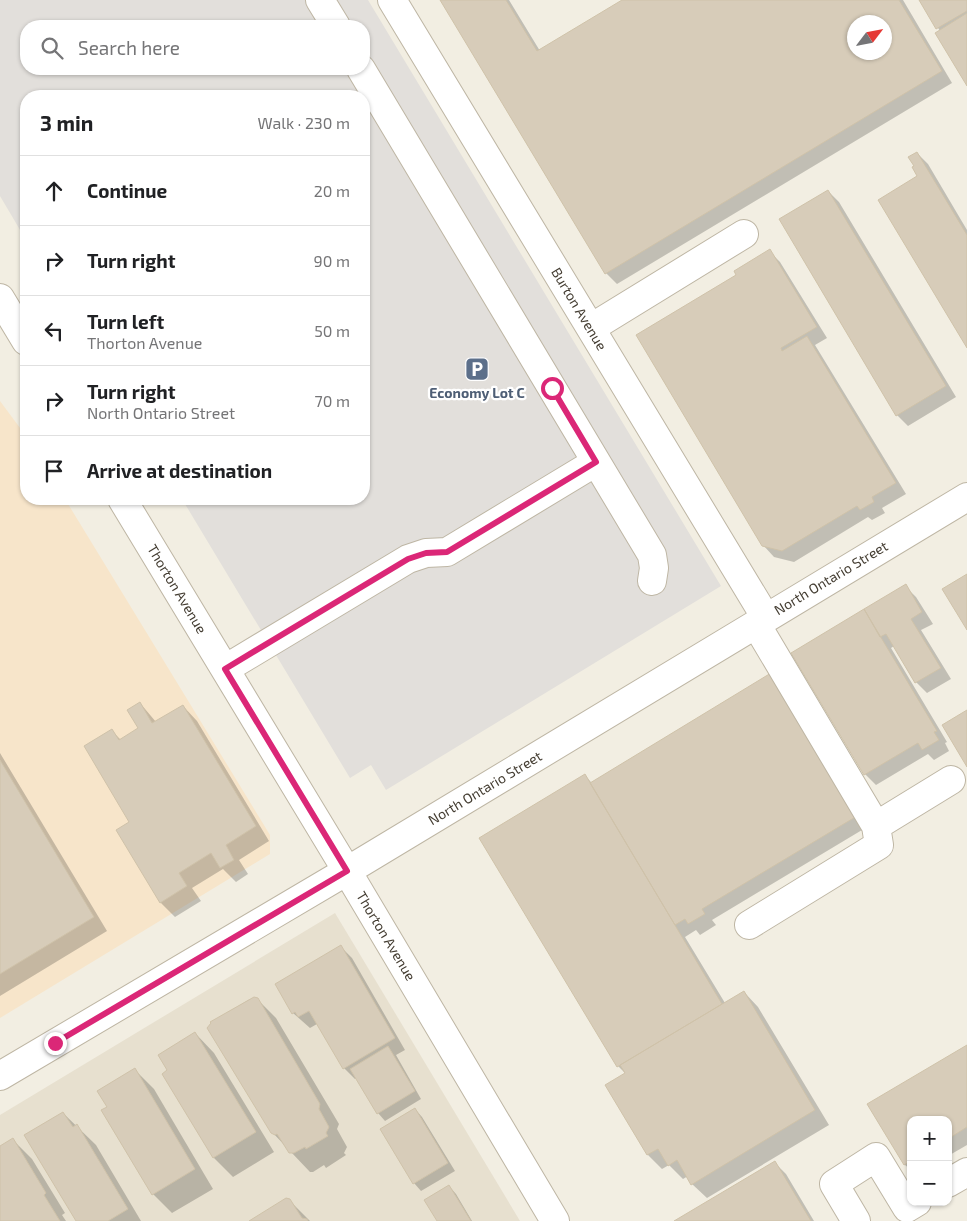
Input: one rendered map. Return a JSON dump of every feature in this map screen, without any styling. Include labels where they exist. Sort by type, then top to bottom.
[{"type":"street","points":[[320,0],[332,20]]},
{"type":"street","name":"Burton Avenue","points":[[392,0],[590,328],[761,621],[876,826]]},
{"type":"street","points":[[365,75],[652,555],[654,568],[652,581]]},
{"type":"street","points":[[590,328],[744,234]]},
{"type":"street","points":[[0,298],[20,331]]},
{"type":"street","points":[[225,669],[408,559],[426,553],[447,552],[596,462]]},
{"type":"street","name":"North Ontario Street","points":[[0,1076],[347,871],[967,497]]},
{"type":"street","name":"Thorton Avenue","points":[[126,505],[347,871],[555,1221]]},
{"type":"street","points":[[748,925],[879,845],[876,826],[951,780]]},
{"type":"street","points":[[856,1221],[834,1184],[876,1157],[907,1208],[910,1206]]},
{"type":"street","points":[[952,1181],[967,1172]]},
{"type":"shaded area","name":"Economy Lot C","points":[[0,0],[368,0],[721,586],[386,790],[371,765],[350,778],[186,505],[370,505],[370,90],[20,90],[20,230],[0,196]]},
{"type":"shaded area","points":[[0,401],[20,428],[20,505],[69,505],[270,835],[270,854],[0,1018]]},
{"type":"shaded area","points":[[335,913],[520,1221],[0,1221],[0,1115]]},
{"type":"building","points":[[440,0],[506,0],[537,51],[622,0],[899,0],[942,71],[605,274]]},
{"type":"building","points":[[919,0],[967,0],[967,11],[936,29]]},
{"type":"building","points":[[967,13],[967,86],[935,33]]},
{"type":"building","points":[[917,152],[967,235],[967,348],[878,200],[917,176],[912,167],[914,166],[908,157]]},
{"type":"building","points":[[828,190],[946,386],[896,416],[779,219]]},
{"type":"building","points":[[770,249],[817,327],[781,348],[782,351],[807,336],[896,483],[872,497],[874,502],[860,510],[857,506],[782,551],[762,546],[636,335],[736,275],[734,271]]},
{"type":"building","points":[[967,574],[967,630],[942,589]]},
{"type":"building","points":[[906,584],[922,612],[911,619],[941,668],[915,683],[886,634],[880,637],[864,609]]},
{"type":"building","points":[[864,609],[937,731],[934,732],[939,740],[922,750],[918,743],[864,775],[791,653]]},
{"type":"building","points":[[771,673],[857,816],[702,909],[705,914],[688,924],[685,919],[675,925],[590,783]]},
{"type":"building","points":[[140,702],[152,723],[183,705],[256,826],[226,845],[234,860],[220,868],[211,853],[179,873],[187,886],[160,903],[116,830],[129,822],[84,746],[112,729],[119,740],[138,728],[127,710]]},
{"type":"building","points":[[967,710],[967,767],[942,725]]},
{"type":"building","points":[[0,760],[94,917],[0,974]]},
{"type":"building","points":[[585,774],[722,1004],[617,1067],[479,838]]},
{"type":"building","points":[[341,945],[395,1038],[343,1069],[309,1011],[298,1017],[295,1012],[292,1014],[275,984]]},
{"type":"building","points":[[744,991],[815,1110],[691,1185],[677,1160],[668,1166],[658,1149],[647,1155],[605,1085],[625,1073],[620,1065]]},
{"type":"building","points":[[254,997],[258,998],[320,1104],[319,1109],[329,1127],[326,1133],[328,1136],[306,1149],[305,1147],[294,1153],[289,1153],[277,1134],[271,1133],[207,1028],[210,1022]]},
{"type":"building","points":[[195,1032],[256,1132],[213,1158],[162,1074],[167,1070],[158,1055]]},
{"type":"building","points":[[967,1045],[967,1127],[952,1136],[952,1116],[907,1116],[907,1163],[904,1165],[867,1104]]},
{"type":"building","points":[[388,1046],[415,1091],[377,1114],[350,1069]]},
{"type":"building","points":[[135,1068],[195,1169],[152,1195],[101,1110],[107,1107],[97,1091]]},
{"type":"building","points":[[415,1108],[448,1163],[413,1184],[380,1129]]},
{"type":"building","points":[[63,1112],[73,1127],[77,1124],[128,1209],[108,1221],[76,1221],[24,1135]]},
{"type":"building","points":[[13,1138],[46,1193],[44,1195],[60,1221],[0,1221],[0,1146]]},
{"type":"building","points":[[775,1161],[811,1221],[674,1221]]},
{"type":"building","points":[[449,1185],[471,1221],[437,1221],[424,1200]]},
{"type":"building","points":[[286,1198],[290,1199],[302,1218],[308,1221],[249,1221]]},
{"type":"place","name":"Economy Lot C","points":[[477,369]]},
{"type":"route","points":[[55,1043],[347,871],[225,669],[408,559],[426,553],[447,552],[596,462],[552,388]]}]
